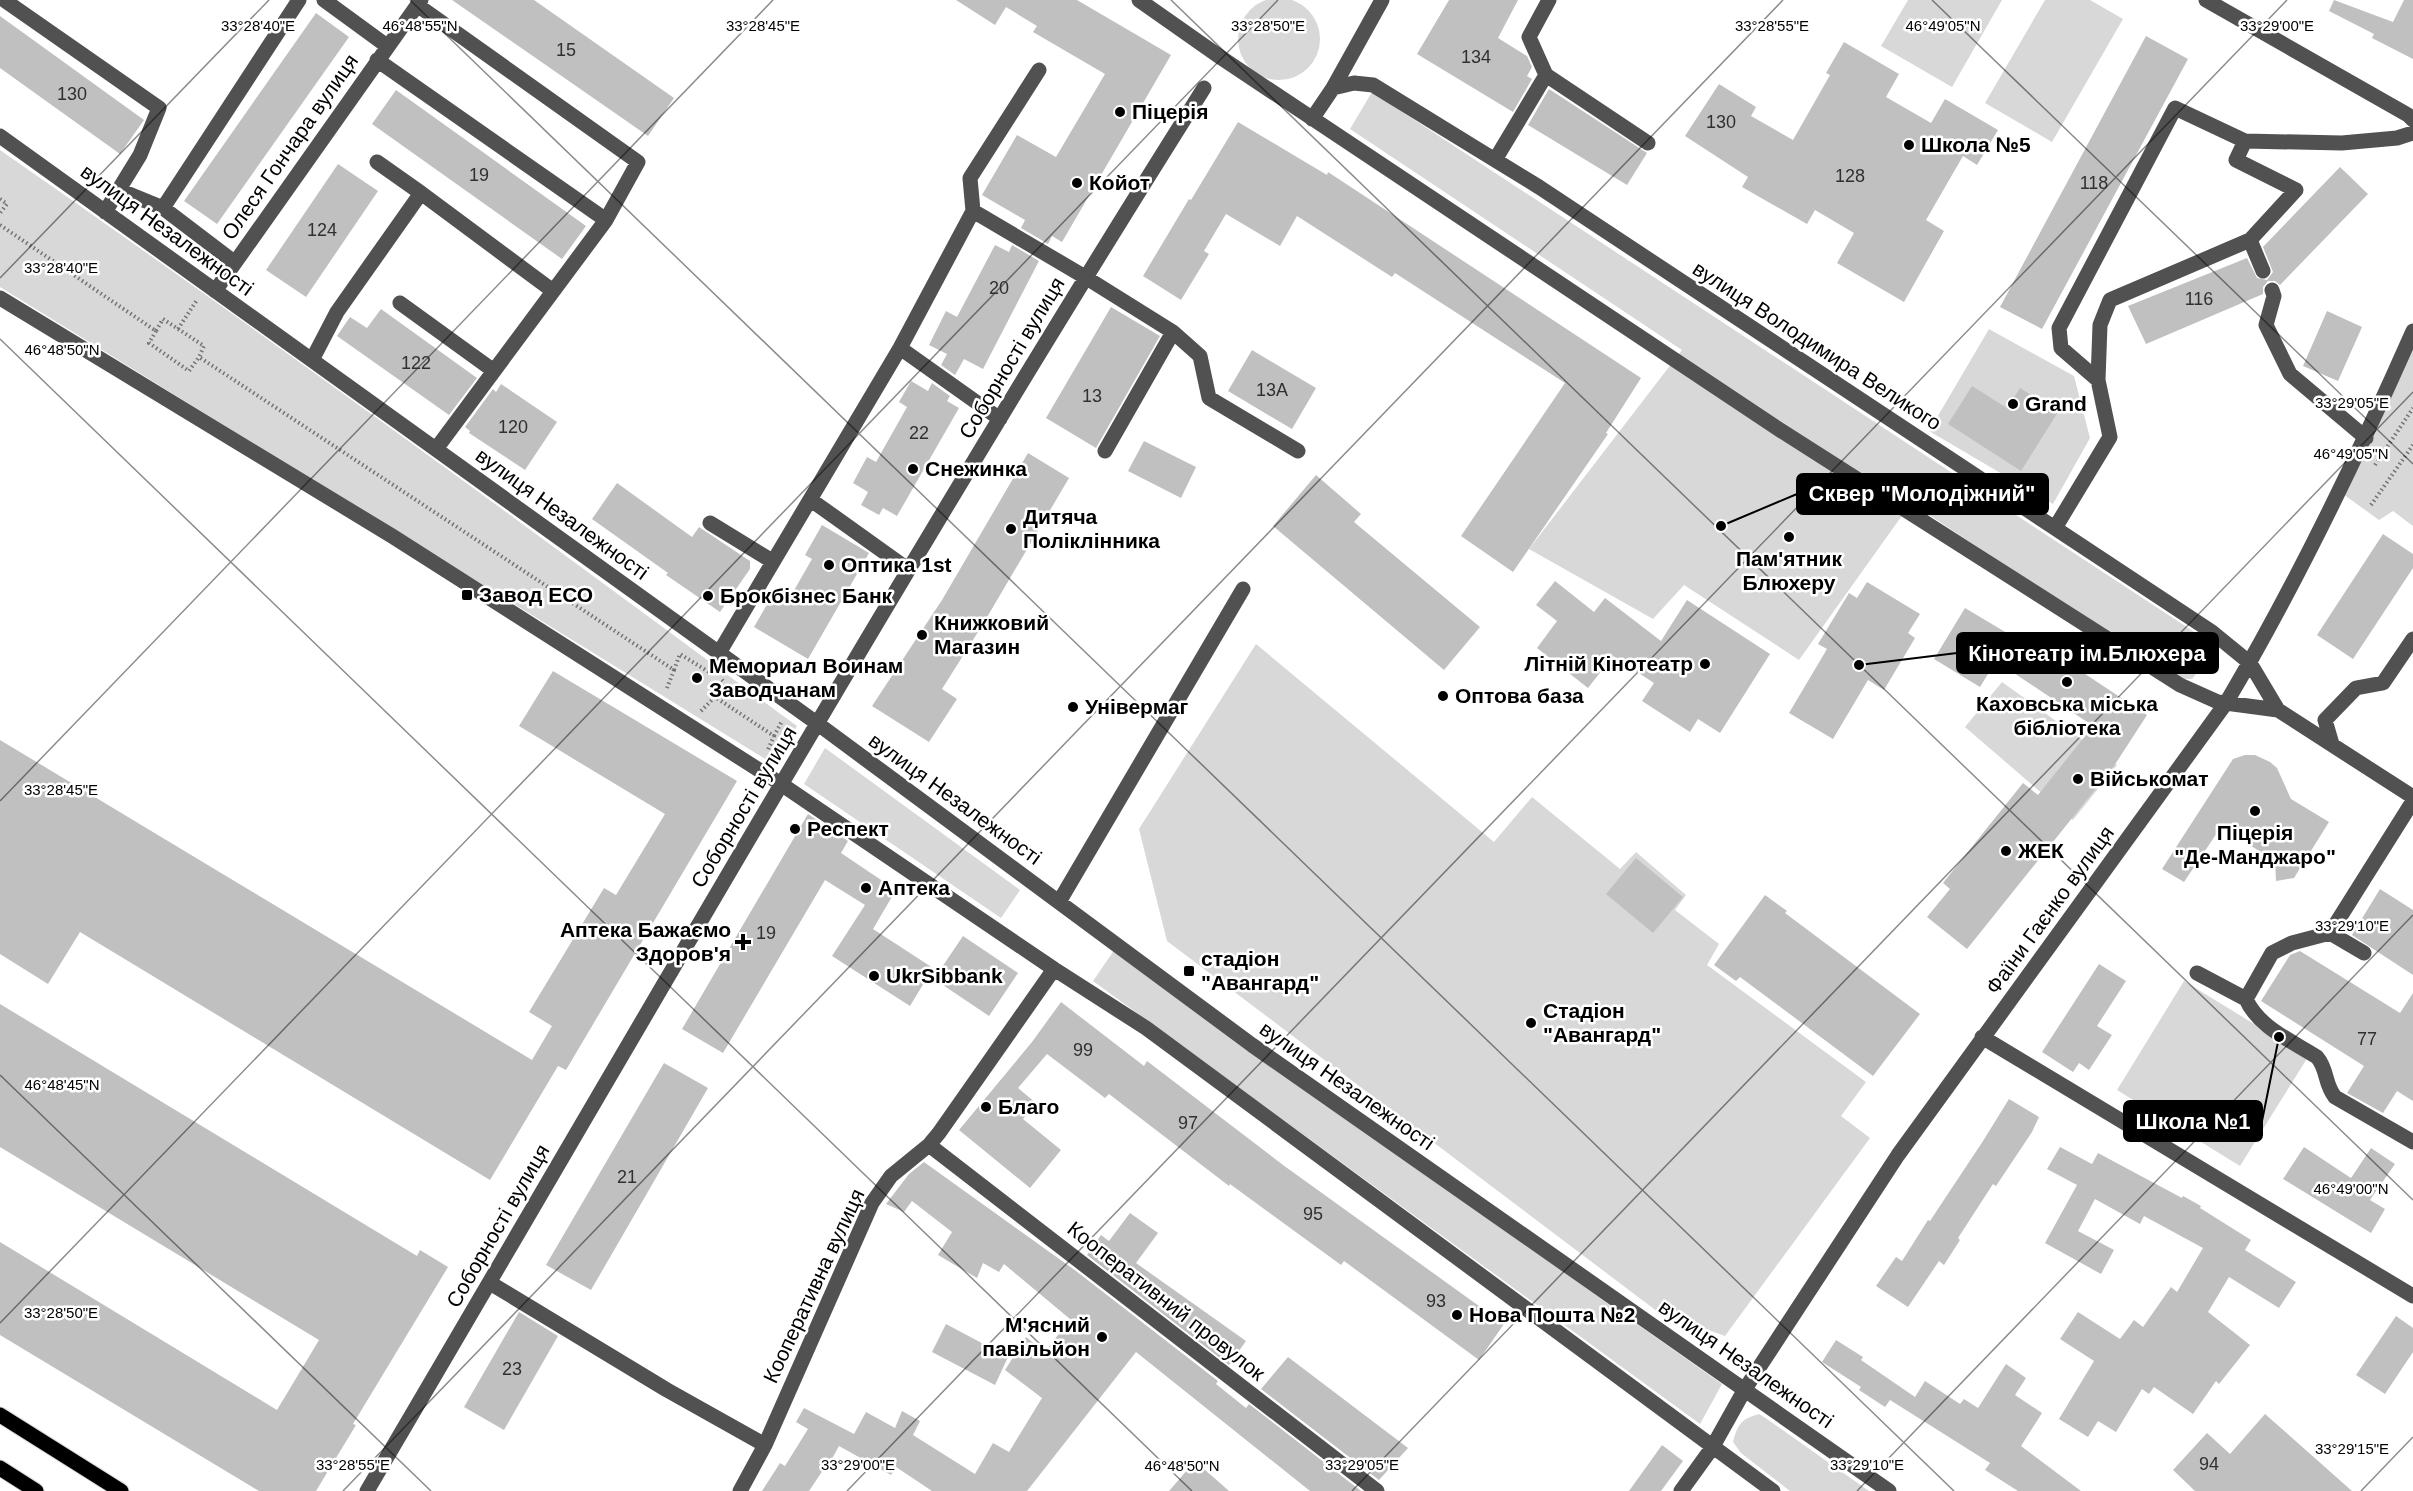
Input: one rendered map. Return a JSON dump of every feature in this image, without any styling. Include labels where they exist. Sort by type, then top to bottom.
[{"type":"main road","points":[[0,1415],[121,1491]]},
{"type":"main road","points":[[0,1468],[36,1491]]},
{"type":"street","points":[[4,0],[159,108],[140,155],[105,212]]},
{"type":"street","points":[[163,208],[298,0]]},
{"type":"street","points":[[324,0],[387,46]]},
{"type":"street","name":"вулиця Володимира Великого","points":[[1139,0],[1312,119],[1780,430],[2180,685],[2226,703],[2278,710],[2413,797]]},
{"type":"street","points":[[1312,119],[1333,88],[1382,0]]},
{"type":"street","points":[[1549,0],[1529,37],[1546,75],[1648,142]]},
{"type":"street","points":[[2206,0],[2350,80],[2413,120]]},
{"type":"street","points":[[419,3],[638,162],[606,220],[436,449]]},
{"type":"street","name":"Олеся Гончара вулиця","points":[[211,288],[234,262],[419,3]]},
{"type":"street","points":[[377,60],[606,220]]},
{"type":"street","points":[[719,653],[900,348],[973,211],[970,177],[1039,70]]},
{"type":"street","points":[[1496,160],[1546,75]]},
{"type":"street","name":"вулиця Володимира Великого","points":[[1333,88],[1354,83],[1373,85],[1496,160],[2212,632],[2250,663],[2278,710]]},
{"type":"street","name":"Соборності вулиця","points":[[367,1491],[781,784],[1084,277],[1204,88]]},
{"type":"street","points":[[2098,381],[2061,348],[2059,328],[2175,108],[2245,141],[2342,143],[2397,138],[2413,133]]},
{"type":"street","name":"вулиця Незалежності","points":[[0,136],[818,724],[1252,1045],[1889,1491]]},
{"type":"street","points":[[2055,528],[2110,437],[2098,381],[2100,325],[2110,300],[2250,240],[2296,190],[2235,160],[2245,141]]},
{"type":"street","points":[[377,162],[553,291]]},
{"type":"street","points":[[119,190],[163,208],[234,262]]},
{"type":"street","points":[[312,360],[337,312],[421,193]]},
{"type":"street","points":[[973,211],[1173,332],[1200,357],[1209,398],[1298,452]]},
{"type":"street","points":[[2250,240],[2264,271]]},
{"type":"street","points":[[2272,290],[2274,296],[2266,325],[2290,374],[2366,438]]},
{"type":"street","points":[[0,298],[392,536],[781,784],[1054,969],[1146,1028],[1773,1491]]},
{"type":"street","points":[[399,303],[494,371]]},
{"type":"street","name":"Фаїни Гаєнко вулиця","points":[[1681,1491],[1712,1448],[1745,1389],[1898,1155],[2226,703],[2267,634],[2366,438],[2413,331]]},
{"type":"street","points":[[1105,451],[1173,332]]},
{"type":"street","points":[[900,348],[1000,419]]},
{"type":"street","points":[[811,500],[909,570]]},
{"type":"street","points":[[710,523],[772,561]]},
{"type":"street","points":[[1059,902],[1243,589]]},
{"type":"street","points":[[2331,744],[2325,720],[2356,688],[2383,683],[2413,639]]},
{"type":"street","points":[[2246,999],[2272,953],[2292,943],[2330,933],[2413,801]]},
{"type":"street","points":[[2330,933],[2364,953]]},
{"type":"street","name":"Кооперативна вулиця","points":[[740,1491],[765,1445],[872,1203],[891,1176],[929,1145],[1054,969]]},
{"type":"street","points":[[2197,972],[2246,999],[2251,1011],[2262,1022],[2317,1057],[2324,1065],[2328,1088],[2335,1097],[2413,1142]]},
{"type":"street","points":[[1982,1038],[2413,1296]]},
{"type":"street","name":"Кооперативний провулок","points":[[929,1145],[1377,1491]]},
{"type":"street","points":[[490,1283],[667,1390],[765,1445]]},
{"type":"path","points":[[0,199],[7,204],[0,213]]},
{"type":"path","points":[[0,225],[156,331]]},
{"type":"path","points":[[178,329],[211,288]]},
{"type":"path","points":[[163,319],[178,329],[204,346],[189,371],[149,343],[163,319]]},
{"type":"path","points":[[199,357],[674,670]]},
{"type":"path","points":[[2374,466],[2413,408]]},
{"type":"path","points":[[2371,506],[2413,445]]},
{"type":"path","points":[[676,694],[667,688],[680,654],[723,681],[715,697],[702,712],[693,706]]},
{"type":"path","points":[[715,697],[774,736]]},
{"type":"path","points":[[767,752],[784,718]]},
{"type":"shaded area","points":[[1279,-2],[1295,1],[1308,10],[1317,23],[1320,39],[1317,55],[1308,68],[1295,77],[1279,80],[1263,77],[1250,68],[1241,55],[1238,39],[1241,23],[1250,10],[1263,1]]},
{"type":"shaded area","points":[[1908,0],[2002,0],[1952,87],[1881,46]]},
{"type":"shaded area","points":[[2045,0],[2090,0],[2123,19],[2052,142],[1985,103]]},
{"type":"shaded area","points":[[1372,92],[2205,639],[2212,654],[2192,679],[2178,679],[1911,503],[1799,660],[1684,585],[1653,619],[1529,549],[1682,350],[1350,129]]},
{"type":"shaded area","points":[[0,150],[301,363],[797,726],[775,765],[0,287]]},
{"type":"shaded area","name":"Grand","points":[[1989,329],[2074,376],[2090,438],[2053,504],[1929,431]]},
{"type":"shaded area","points":[[2413,340],[2413,526],[2393,511],[2379,520],[2343,494]]},
{"type":"shaded area","name":"Стадіон \"Авангард\"","points":[[1256,644],[1494,842],[1532,797],[1620,869],[1636,852],[1686,895],[1675,910],[1719,944],[1707,965],[1866,1082],[1841,1116],[1870,1138],[1725,1336],[1658,1312],[1167,941],[1139,829]]},
{"type":"shaded area","points":[[2002,682],[2117,765],[2073,820],[1965,727]]},
{"type":"shaded area","points":[[825,748],[1020,890],[1001,918],[804,784]]},
{"type":"shaded area","points":[[1115,949],[1303,1089],[1722,1384],[1700,1424],[1093,981]]},
{"type":"shaded area","points":[[2184,981],[2308,1057],[2240,1166],[2117,1090]]},
{"type":"shaded area","points":[[1759,1414],[1869,1491],[1790,1491],[1741,1453],[1733,1442],[1741,1423]]},
{"type":"building","points":[[452,0],[534,0],[674,98],[648,136]]},
{"type":"building","points":[[956,0],[1077,0],[1171,55],[1062,242],[1052,236],[1048,244],[1021,228],[1025,220],[982,195],[1017,135],[1056,157],[1105,74],[1033,32],[1037,26],[1006,7],[995,25]]},
{"type":"building","points":[[1449,0],[1518,0],[1498,38],[1527,56],[1532,67],[1527,76],[1532,79],[1513,112],[1417,54]]},
{"type":"building","points":[[2334,0],[2393,22],[2404,0],[2413,0],[2413,59],[2372,38],[2374,34],[2329,11]]},
{"type":"building","points":[[316,13],[349,37],[217,224],[184,201]]},
{"type":"building","points":[[0,16],[144,120],[120,154],[0,68]]},
{"type":"building","points":[[2146,36],[2188,59],[2042,329],[2000,307]]},
{"type":"building","points":[[1844,42],[1899,74],[1886,97],[1931,123],[1945,99],[1998,130],[1977,165],[1963,156],[1926,220],[1944,231],[1904,302],[1837,263],[1854,233],[1815,210],[1807,224],[1742,187],[1748,177],[1685,136],[1719,84],[1756,107],[1751,116],[1793,140],[1830,75],[1826,73]]},
{"type":"building","points":[[1549,89],[1647,153],[1627,185],[1528,125]]},
{"type":"building","points":[[396,90],[586,226],[562,259],[372,124]]},
{"type":"building","points":[[1238,122],[1327,175],[1328,172],[1641,378],[1606,433],[1608,434],[1513,572],[1461,536],[1565,383],[1395,273],[1392,277],[1297,216],[1280,246],[1226,214],[1204,251],[1209,254],[1181,300],[1143,276]]},
{"type":"building","points":[[338,164],[378,191],[306,297],[266,270]]},
{"type":"building","points":[[2340,167],[2368,194],[2280,285],[2275,281],[2268,281],[2263,287],[2263,294],[2146,344],[2128,306],[2247,258],[2257,278],[2267,280],[2273,272],[2263,247]]},
{"type":"building","points":[[995,245],[1009,252],[1012,245],[1039,261],[983,369],[964,359],[955,375],[941,365],[947,354],[929,345],[946,311],[957,317]]},
{"type":"building","points":[[1111,307],[1160,336],[1096,448],[1046,418]]},
{"type":"building","points":[[381,309],[477,378],[449,415],[337,336],[350,317],[367,328]]},
{"type":"building","points":[[2327,311],[2362,327],[2338,381],[2303,366]]},
{"type":"building","points":[[1252,350],[1316,388],[1292,429],[1228,391]]},
{"type":"building","points":[[911,381],[928,391],[932,383],[950,396],[947,401],[959,408],[897,516],[883,508],[879,515],[861,505],[868,492],[853,483],[867,457],[876,462],[907,407],[899,402]]},
{"type":"building","points":[[501,384],[557,422],[525,470],[469,433],[470,431],[465,427],[493,389],[496,392]]},
{"type":"building","points":[[1972,386],[2007,408],[2020,388],[2058,412],[2021,471],[1948,424]]},
{"type":"building","points":[[1144,441],[1196,467],[1181,498],[1128,471]]},
{"type":"building","points":[[1028,453],[1069,478],[942,689],[957,699],[929,742],[872,706],[942,600]]},
{"type":"building","points":[[1316,475],[1361,514],[1354,522],[1480,627],[1444,670],[1273,526]]},
{"type":"building","points":[[617,483],[692,537],[699,527],[750,561],[750,569],[720,612],[666,575],[668,573],[592,519]]},
{"type":"building","points":[[822,525],[869,553],[808,659],[754,627],[775,591],[789,599],[812,559],[805,555]]},
{"type":"building","points":[[2383,534],[2413,554],[2413,568],[2353,659],[2317,635]]},
{"type":"building","points":[[1555,581],[1594,612],[1605,598],[1661,641],[1687,600],[1770,654],[1720,733],[1698,719],[1690,732],[1642,701],[1654,683],[1613,656],[1588,688],[1537,648],[1557,621],[1536,605]]},
{"type":"building","points":[[1867,582],[1920,614],[1908,633],[1915,638],[1884,690],[1868,680],[1833,739],[1789,713],[1827,649],[1818,644],[1849,593],[1857,598]]},
{"type":"building","points":[[1965,608],[2017,639],[2022,632],[2147,715],[2114,766],[1967,949],[1927,917],[1950,889],[1943,883],[2023,783],[2038,795],[2093,726],[1996,661],[1980,687],[1934,659]]},
{"type":"building","points":[[553,671],[737,781],[566,1070],[558,1066],[490,1180],[80,932],[48,984],[0,954],[0,740],[532,1060],[552,1026],[529,1012],[604,888],[616,895],[665,814],[519,726]]},
{"type":"building","name":"Піцерія \"Де-Манджаро\"","points":[[2255,755],[2270,762],[2277,768],[2291,799],[2329,822],[2294,878],[2276,881],[2275,861],[2221,827],[2184,882],[2162,869],[2233,759]]},
{"type":"building","points":[[808,814],[848,841],[841,853],[896,890],[873,929],[933,968],[910,1006],[832,956],[865,905],[825,880],[723,1053],[682,1029]]},
{"type":"building","points":[[1636,858],[1683,897],[1653,933],[1606,894]]},
{"type":"building","points":[[2380,889],[2413,910],[2413,975],[2352,935]]},
{"type":"building","points":[[1765,895],[1787,911],[1785,913],[1920,1014],[1873,1076],[1740,977],[1736,981],[1714,965]]},
{"type":"building","points":[[963,936],[1018,973],[989,1016],[934,979]]},
{"type":"building","points":[[2300,951],[2400,1013],[2413,993],[2413,1101],[2397,1091],[2383,1113],[2347,1093],[2364,1066],[2261,1001],[2290,955]]},
{"type":"building","points":[[2099,964],[2126,981],[2097,1026],[2112,1035],[2089,1070],[2079,1063],[2073,1072],[2042,1052]]},
{"type":"building","points":[[1061,1002],[1144,1066],[1147,1061],[1283,1165],[1504,1324],[1479,1360],[1344,1261],[1341,1265],[1230,1184],[1229,1186],[1109,1094],[1105,1098],[1047,1054],[1018,1088],[1036,1103],[1023,1119],[1061,1150],[1030,1188],[959,1130],[1032,1042]]},
{"type":"building","points":[[0,1004],[417,1256],[420,1250],[448,1267],[353,1424],[356,1425],[316,1491],[259,1491],[0,1335],[0,1242],[277,1410],[319,1340],[0,1147]]},
{"type":"building","points":[[664,1063],[708,1088],[591,1290],[546,1265]]},
{"type":"building","points":[[2009,1099],[2039,1117],[2032,1132],[1996,1186],[1993,1184],[1958,1238],[1960,1240],[1944,1265],[1939,1261],[1908,1307],[1876,1286],[1896,1257],[1902,1261]]},
{"type":"building","points":[[2060,1147],[2092,1164],[2098,1153],[2201,1206],[2200,1208],[2251,1240],[2245,1250],[2296,1282],[2279,1308],[2229,1277],[2208,1312],[2250,1345],[2219,1384],[2216,1381],[2193,1414],[2154,1387],[2149,1394],[2142,1389],[2116,1432],[2098,1421],[2088,1437],[2059,1419],[2094,1361],[2060,1339],[2078,1312],[2120,1339],[2134,1320],[2143,1327],[2171,1287],[2177,1292],[2203,1248],[2144,1216],[2140,1224],[2095,1199],[2078,1231],[2114,1250],[2101,1274],[2045,1243],[2077,1185],[2047,1169]]},
{"type":"building","points":[[2304,1147],[2351,1178],[2371,1148],[2395,1164],[2370,1200],[2385,1209],[2371,1233],[2283,1179]]},
{"type":"building","points":[[924,1162],[1076,1271],[1218,1381],[1216,1384],[1246,1408],[1249,1404],[1361,1491],[1310,1491],[1136,1352],[1027,1491],[932,1491],[896,1467],[891,1475],[839,1446],[809,1491],[762,1491],[780,1463],[785,1466],[808,1429],[796,1422],[804,1408],[854,1434],[866,1412],[895,1428],[902,1411],[920,1421],[913,1435],[975,1474],[993,1443],[1009,1452],[1042,1398],[1005,1370],[1026,1337],[1045,1352],[1070,1319],[1004,1264],[999,1272],[983,1263],[977,1278],[938,1255],[952,1232],[912,1201],[904,1212],[886,1204],[909,1174]]},
{"type":"building","points":[[1130,1213],[1158,1233],[1136,1263],[1246,1341],[1229,1365],[1087,1255],[1101,1235],[1109,1241]]},
{"type":"building","points":[[519,1312],[558,1336],[504,1430],[464,1407]]},
{"type":"building","points":[[2396,1316],[2413,1328],[2413,1352],[2385,1394],[2356,1375]]},
{"type":"building","points":[[946,1324],[1008,1357],[995,1385],[932,1352]]},
{"type":"building","points":[[1836,1340],[1863,1357],[1861,1360],[1915,1397],[1925,1381],[1960,1404],[1964,1399],[1978,1408],[2006,1364],[2026,1378],[2015,1395],[2042,1413],[2021,1446],[2081,1491],[2018,1491],[1985,1470],[1990,1463],[1890,1400],[1885,1407],[1859,1390],[1861,1387],[1822,1362]]},
{"type":"building","points":[[1288,1357],[1408,1448],[1379,1480],[1261,1389]]},
{"type":"building","points":[[2265,1414],[2352,1491],[2195,1491],[2173,1470],[2207,1433],[2230,1454]]},
{"type":"building","points":[[1662,1445],[1683,1461],[1661,1491],[1629,1491]]},
{"type":"building","points":[[1195,1461],[1229,1491],[1169,1491]]},
{"type":"place","name":"Піцерія","points":[[1120,112]]},
{"type":"place","name":"Школа №5","points":[[1909,145]]},
{"type":"place","name":"Койот","points":[[1077,183]]},
{"type":"place","name":"Grand","points":[[2013,404]]},
{"type":"place","name":"Снежинка","points":[[913,469]]},
{"type":"place","name":"Сквер \"Молодіжний\"","points":[[1721,526]]},
{"type":"place","name":"Дитяча Поліклінника","points":[[1011,529]]},
{"type":"place","name":"Пам'ятник Блюхеру","points":[[1789,537]]},
{"type":"place","name":"Оптика 1st","points":[[829,565]]},
{"type":"place","name":"Завод ЕСО","points":[[467,595]]},
{"type":"place","name":"Брокбізнес Банк","points":[[708,596]]},
{"type":"place","name":"Книжковий Магазин","points":[[922,635]]},
{"type":"place","name":"Літній Кінотеатр","points":[[1705,664]]},
{"type":"place","name":"Кінотеатр ім.Блюхера","points":[[1859,665]]},
{"type":"place","name":"Мемориал Воинам Заводчанам","points":[[697,678]]},
{"type":"place","name":"Каховська міська бібліотека","points":[[2067,682]]},
{"type":"place","name":"Оптова база","points":[[1443,696]]},
{"type":"place","name":"Універмаг","points":[[1073,707]]},
{"type":"place","name":"Військомат","points":[[2078,779]]},
{"type":"place","name":"Піцерія \"Де-Манджаро\"","points":[[2255,811]]},
{"type":"place","name":"Респект","points":[[795,829]]},
{"type":"place","name":"ЖЕК","points":[[2006,851]]},
{"type":"place","name":"Аптека","points":[[866,888]]},
{"type":"place","name":"Аптека Бажаємо Здоров'я","points":[[743,942]]},
{"type":"place","name":"стадіон \"Авангард\"","points":[[1189,971]]},
{"type":"place","name":"UkrSibbank","points":[[874,976]]},
{"type":"place","name":"Стадіон \"Авангард\"","points":[[1531,1023]]},
{"type":"place","name":"Школа №1","points":[[2279,1037]]},
{"type":"place","name":"Благо","points":[[986,1107]]},
{"type":"place","name":"Нова Пошта №2","points":[[1457,1315]]},
{"type":"place","name":"М'ясний павільйон","points":[[1102,1337]]}]
